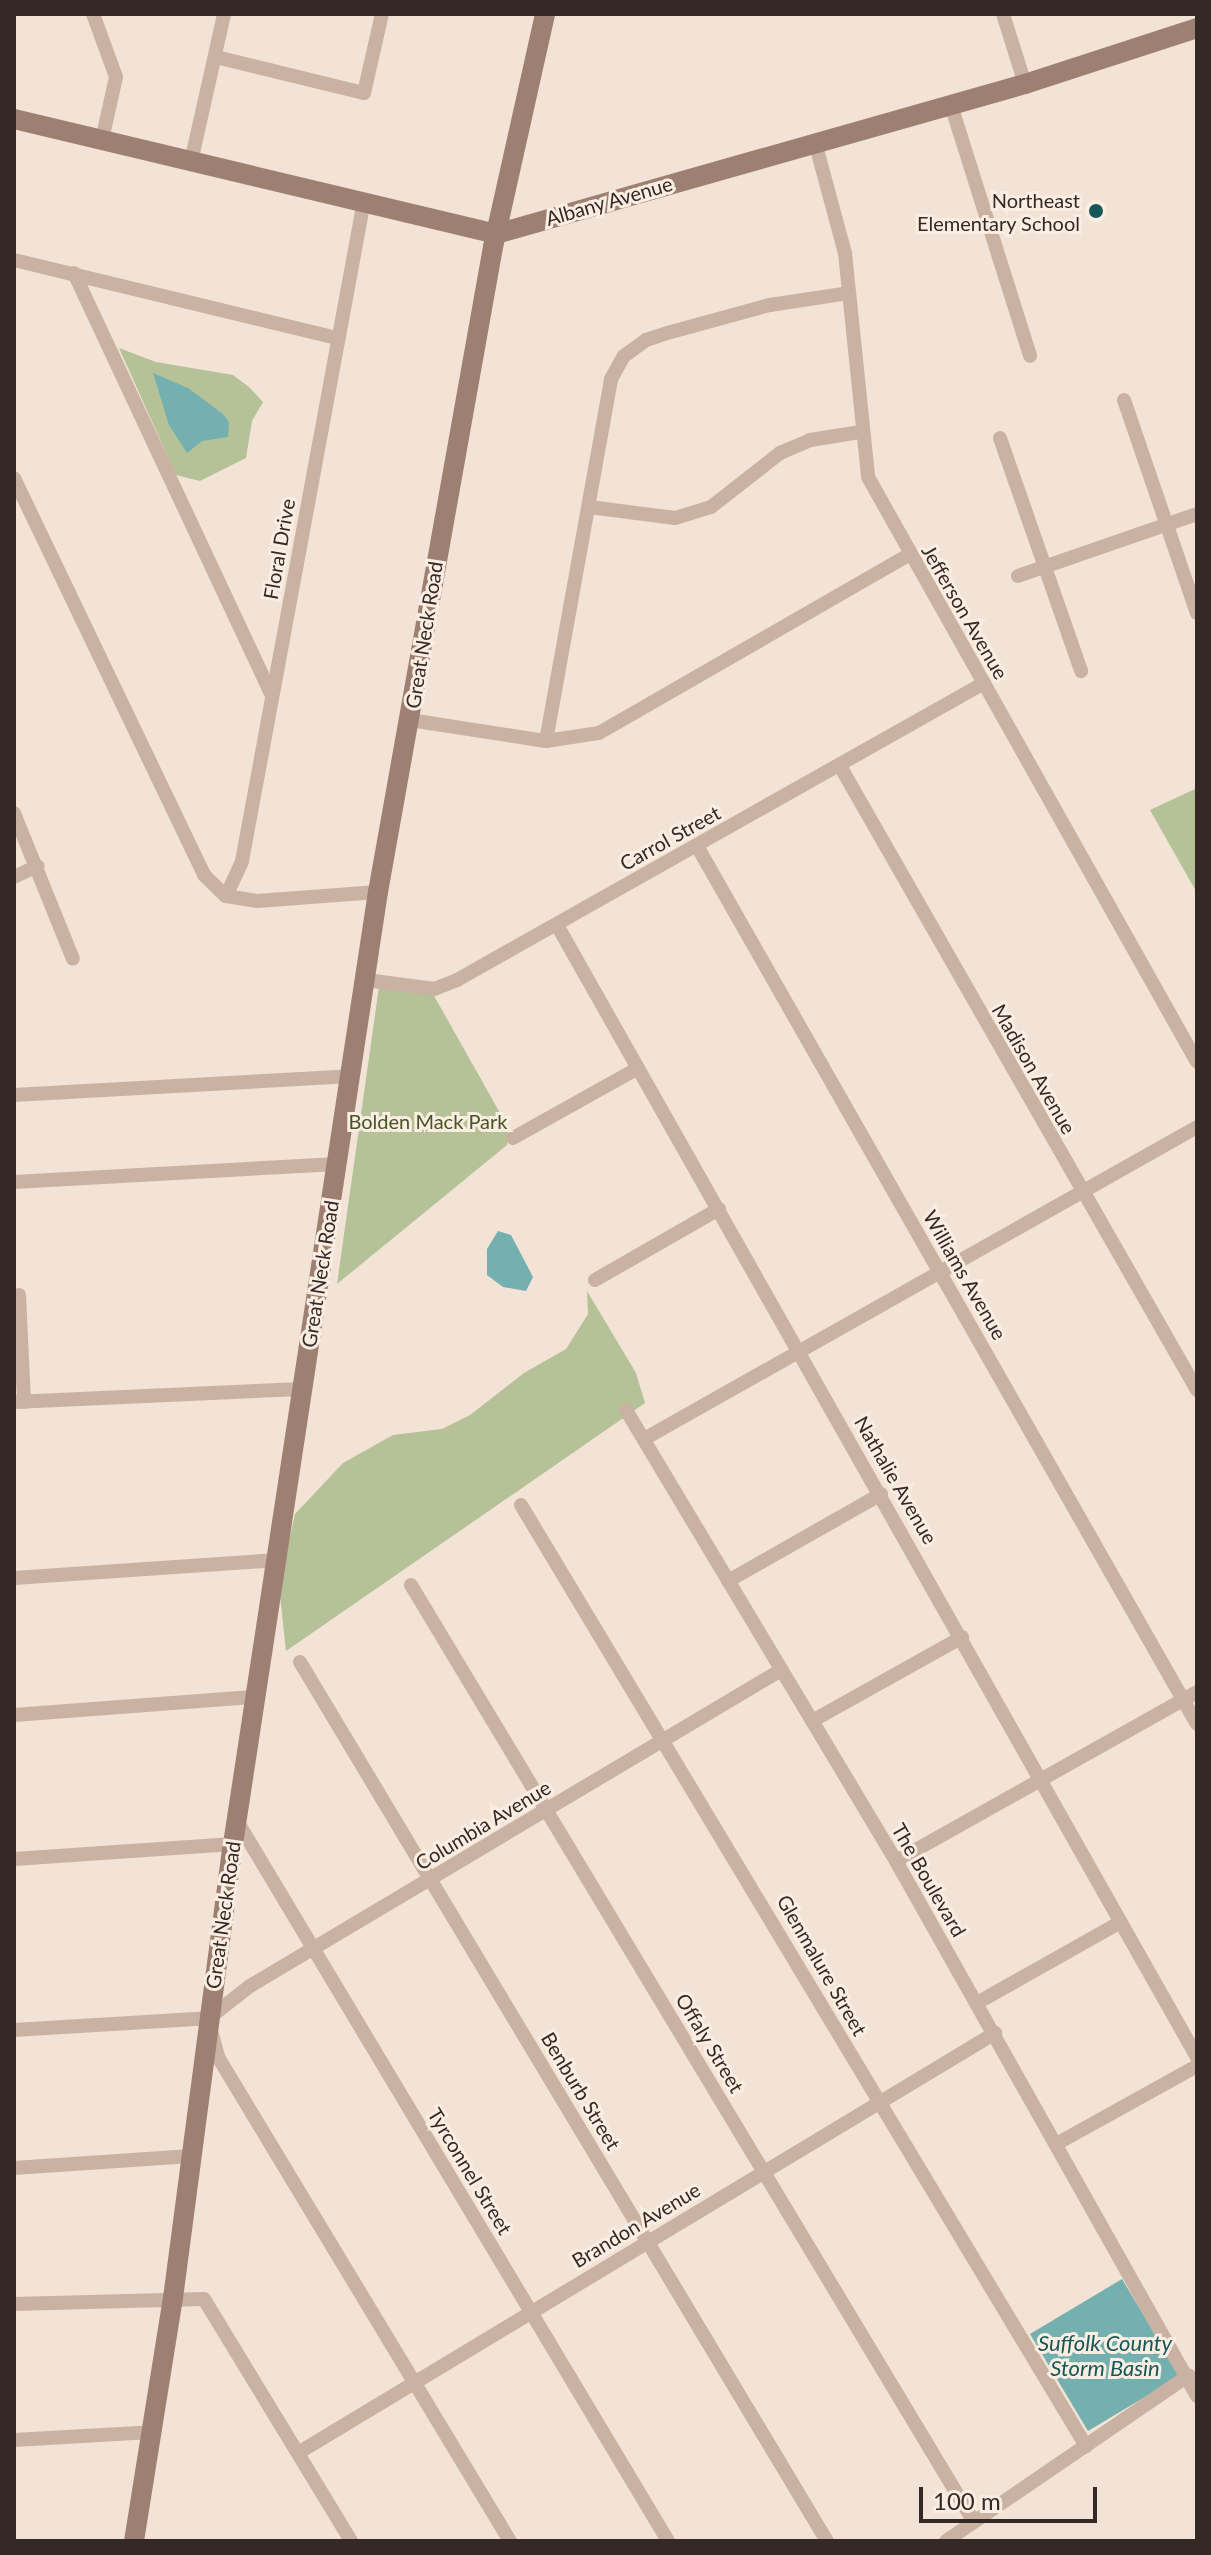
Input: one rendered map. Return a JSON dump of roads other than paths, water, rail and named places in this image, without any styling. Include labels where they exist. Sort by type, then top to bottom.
[{"type":"main road","name":"Great Neck Road","points":[[134,2541],[173,2298],[188,2156],[275,1560],[378,892],[496,234],[545,14]]},
{"type":"main road","name":"Albany Avenue","points":[[14,119],[363,206],[496,234],[1025,84],[1197,28]]},
{"type":"street","points":[[93,14],[116,77],[102,140]]},
{"type":"street","points":[[191,162],[224,14]]},
{"type":"street","points":[[216,57],[364,93],[382,14]]},
{"type":"street","points":[[1003,14],[1025,84]]},
{"type":"street","points":[[951,105],[1030,356]]},
{"type":"street","name":"Jefferson Avenue","points":[[815,142],[845,253],[868,477],[909,555],[1197,1062]]},
{"type":"street","name":"Floral Drive","points":[[226,896],[242,861],[363,206]]},
{"type":"street","points":[[14,260],[337,338]]},
{"type":"street","points":[[74,273],[271,693]]},
{"type":"street","points":[[546,741],[611,379],[624,356],[646,340],[685,328],[770,305],[848,293]]},
{"type":"street","points":[[1124,400],[1197,613]]},
{"type":"street","points":[[589,507],[675,518],[711,507],[780,453],[810,440],[861,432]]},
{"type":"street","points":[[1000,438],[1081,671]]},
{"type":"street","points":[[14,478],[185,845],[204,875],[226,896],[257,901],[378,892]]},
{"type":"street","points":[[1018,576],[1197,514]]},
{"type":"street","points":[[410,720],[546,741],[599,733],[909,555]]},
{"type":"street","name":"Carrol Street","points":[[366,980],[434,989],[557,925],[984,683]]},
{"type":"street","name":"Madison Avenue","points":[[840,766],[1197,1390]]},
{"type":"street","points":[[14,813],[73,959]]},
{"type":"street","name":"Williams Avenue","points":[[697,846],[1197,1724]]},
{"type":"street","points":[[14,877],[38,866]]},
{"type":"street","name":"Nathalie Avenue","points":[[557,925],[1043,1779],[1197,2057]]},
{"type":"street","points":[[513,1138],[638,1068]]},
{"type":"street","points":[[14,1095],[351,1076]]},
{"type":"street","points":[[644,1439],[1197,1127]]},
{"type":"street","points":[[14,1182],[337,1164]]},
{"type":"street","points":[[595,1280],[719,1209]]},
{"type":"street","points":[[19,1295],[19,1402],[302,1389]]},
{"type":"street","name":"The Boulevard","points":[[626,1410],[896,1861],[1189,2375],[1197,2396]]},
{"type":"street","points":[[728,1581],[881,1494]]},
{"type":"street","name":"Glenmalure Street","points":[[521,1505],[1086,2446]]},
{"type":"street","points":[[14,1578],[275,1560]]},
{"type":"street","name":"Offaly Street","points":[[411,1585],[974,2522]]},
{"type":"street","points":[[812,1721],[962,1637]]},
{"type":"street","name":"Benburb Street","points":[[300,1662],[827,2541]]},
{"type":"street","name":"Columbia Avenue","points":[[208,2018],[313,1949],[781,1670]]},
{"type":"street","points":[[896,1861],[1197,1692]]},
{"type":"street","points":[[14,1715],[255,1697]]},
{"type":"street","name":"Tyrconnel Street","points":[[237,1821],[668,2541]]},
{"type":"street","points":[[14,1859],[233,1844]]},
{"type":"street","points":[[977,2003],[1121,1922]]},
{"type":"street","points":[[14,2030],[208,2018],[218,2057],[510,2541]]},
{"type":"street","name":"Brandon Avenue","points":[[298,2453],[995,2033]]},
{"type":"street","points":[[1058,2143],[1197,2066]]},
{"type":"street","points":[[14,2168],[188,2156]]},
{"type":"street","points":[[14,2304],[204,2299],[351,2541]]},
{"type":"street","points":[[946,2541],[1189,2375]]},
{"type":"street","points":[[14,2440],[151,2432]]},
{"type":"water","points":[[153,373],[188,388],[223,414],[229,422],[228,437],[202,441],[187,453],[169,425]]},
{"type":"water","points":[[498,1231],[511,1235],[533,1277],[526,1291],[503,1287],[487,1275],[487,1249]]},
{"type":"water","name":"Suffolk County Storm Basin","points":[[1122,2279],[1180,2376],[1088,2431],[1030,2334]]},
{"type":"place","name":"Northeast Elementary School","points":[[1096,211]]},
{"type":"park label","name":"Bolden Mack Park","points":[[428,1121]]}]
